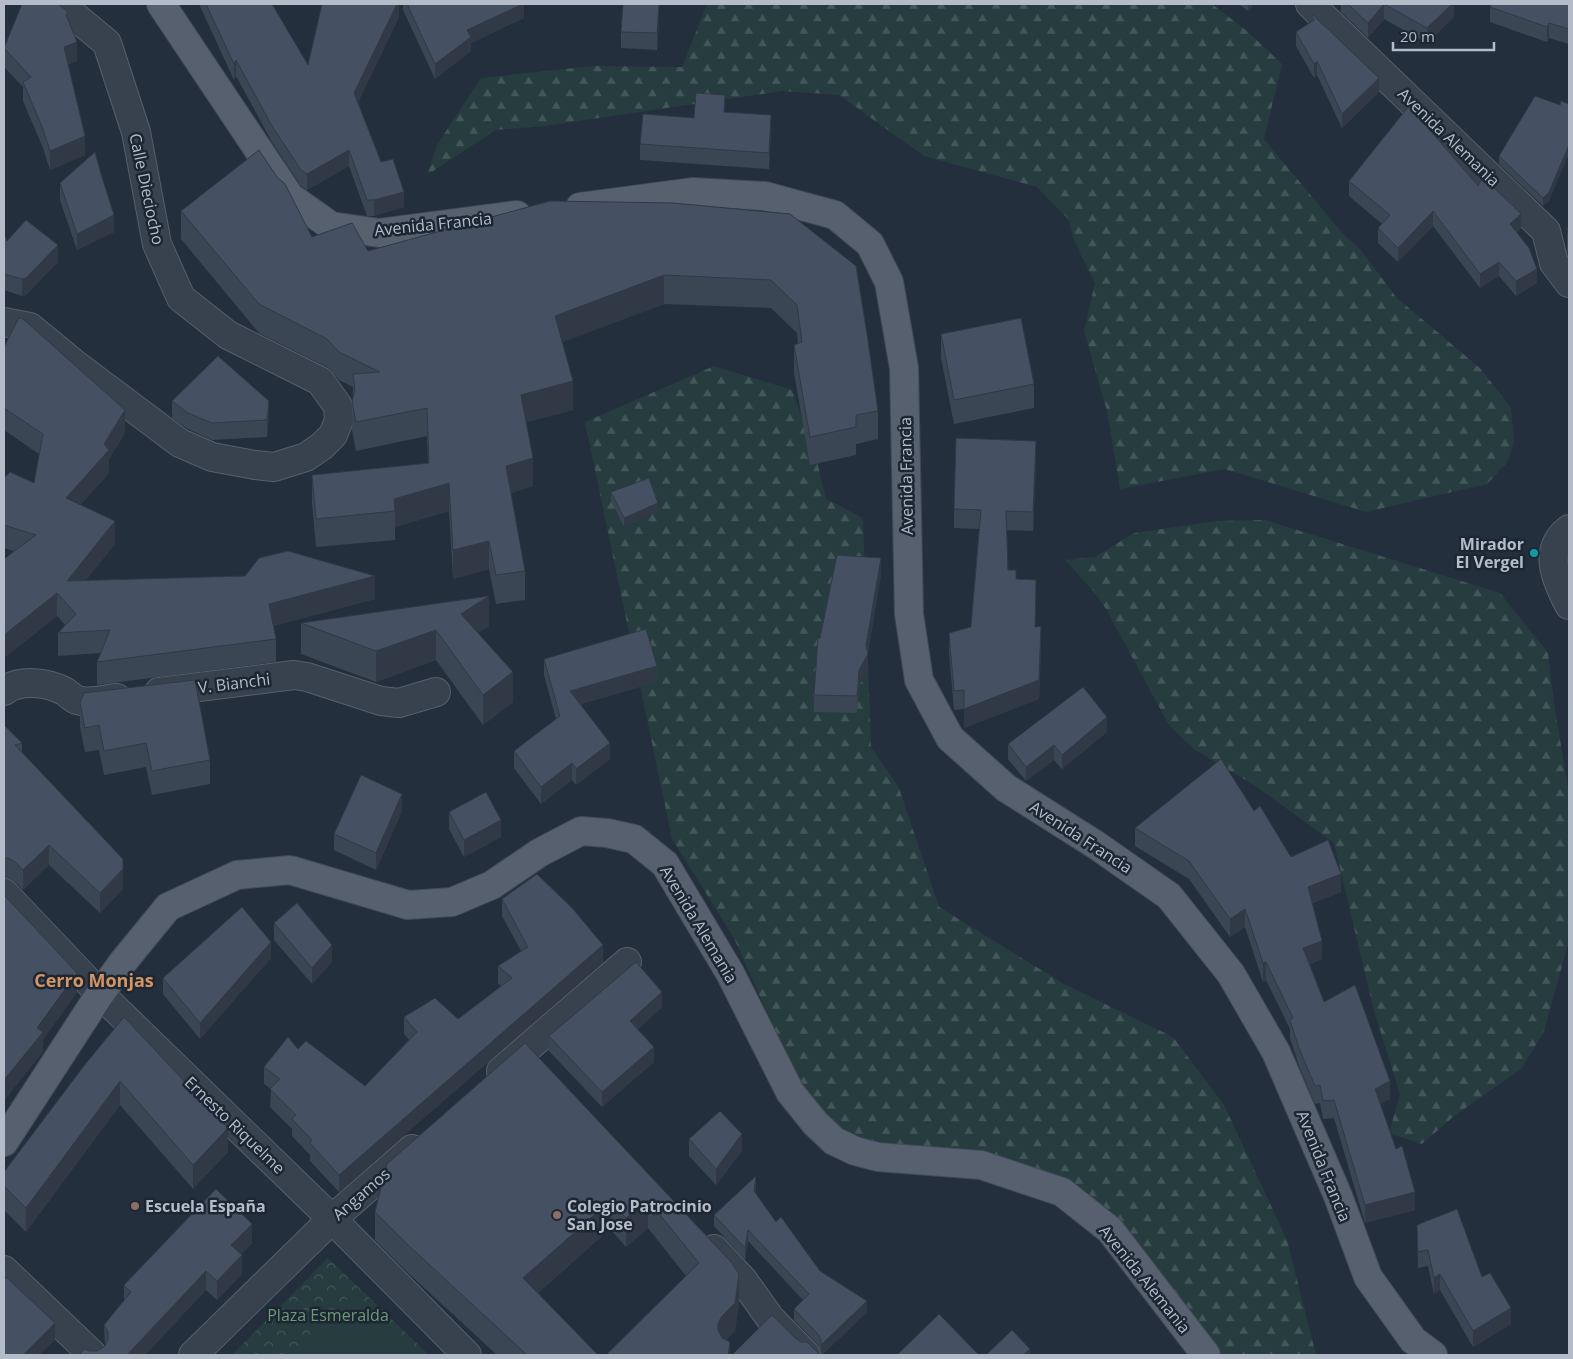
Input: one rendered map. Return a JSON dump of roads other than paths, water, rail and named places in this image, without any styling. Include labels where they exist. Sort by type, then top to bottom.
[{"type":"main road","name":"Avenida Francia","points":[[161,4],[290,197],[331,226],[379,233],[692,192],[765,196],[835,216],[870,244],[889,282],[904,368],[909,614],[919,680],[950,738],[1006,788],[1096,845],[1169,896],[1231,974],[1276,1052],[1338,1196],[1368,1277],[1413,1340],[1433,1355]]},
{"type":"main road","name":"Avenida Alemania","points":[[4,1142],[100,994],[123,962],[168,907],[237,875],[290,870],[408,905],[452,902],[492,885],[539,853],[581,831],[607,833],[634,839],[665,864],[730,973],[790,1092],[815,1123],[834,1141],[856,1151],[878,1157],[981,1165],[1062,1192],[1110,1230],[1206,1355]]},
{"type":"street","name":"Calle Dieciocho","points":[[4,322],[30,327],[76,365],[180,443],[212,457],[274,467],[306,457],[322,446],[333,435],[338,420],[338,406],[320,380],[228,335],[181,298],[157,244],[136,132],[106,43],[60,4]]},
{"type":"street","name":"Avenida Alemania","points":[[1310,4],[1558,234],[1554,263],[1569,283]]},
{"type":"street","points":[[1569,529],[1556,545],[1552,564],[1558,585],[1569,605]]},
{"type":"street","name":"V. Bianchi","points":[[4,691],[10,686],[27,683],[44,685],[63,690],[76,700],[87,702],[294,675],[307,677],[381,700],[399,703],[436,692]]},
{"type":"street","name":"Ernesto Riquelme","points":[[4,893],[100,994],[332,1219],[467,1355]]},
{"type":"street","points":[[481,1088],[627,962]]},
{"type":"street","points":[[526,1049],[546,1070]]},
{"type":"street","name":"Angamos","points":[[193,1355],[332,1219],[429,1134]]},
{"type":"street","points":[[696,1229],[743,1280],[761,1327],[806,1355]]},
{"type":"street","points":[[4,1270],[93,1355]]},
{"type":"place","name":"Mirador El Vergel","points":[[1534,553]]},
{"type":"place","name":"Escuela España","points":[[135,1206]]},
{"type":"place","name":"Colegio Patrocinio San Jose","points":[[557,1215]]},
{"type":"district","name":"Cerro Monjas","points":[[94,981]]},
{"type":"park label","name":"Plaza Esmeralda","points":[[328,1315]]}]
